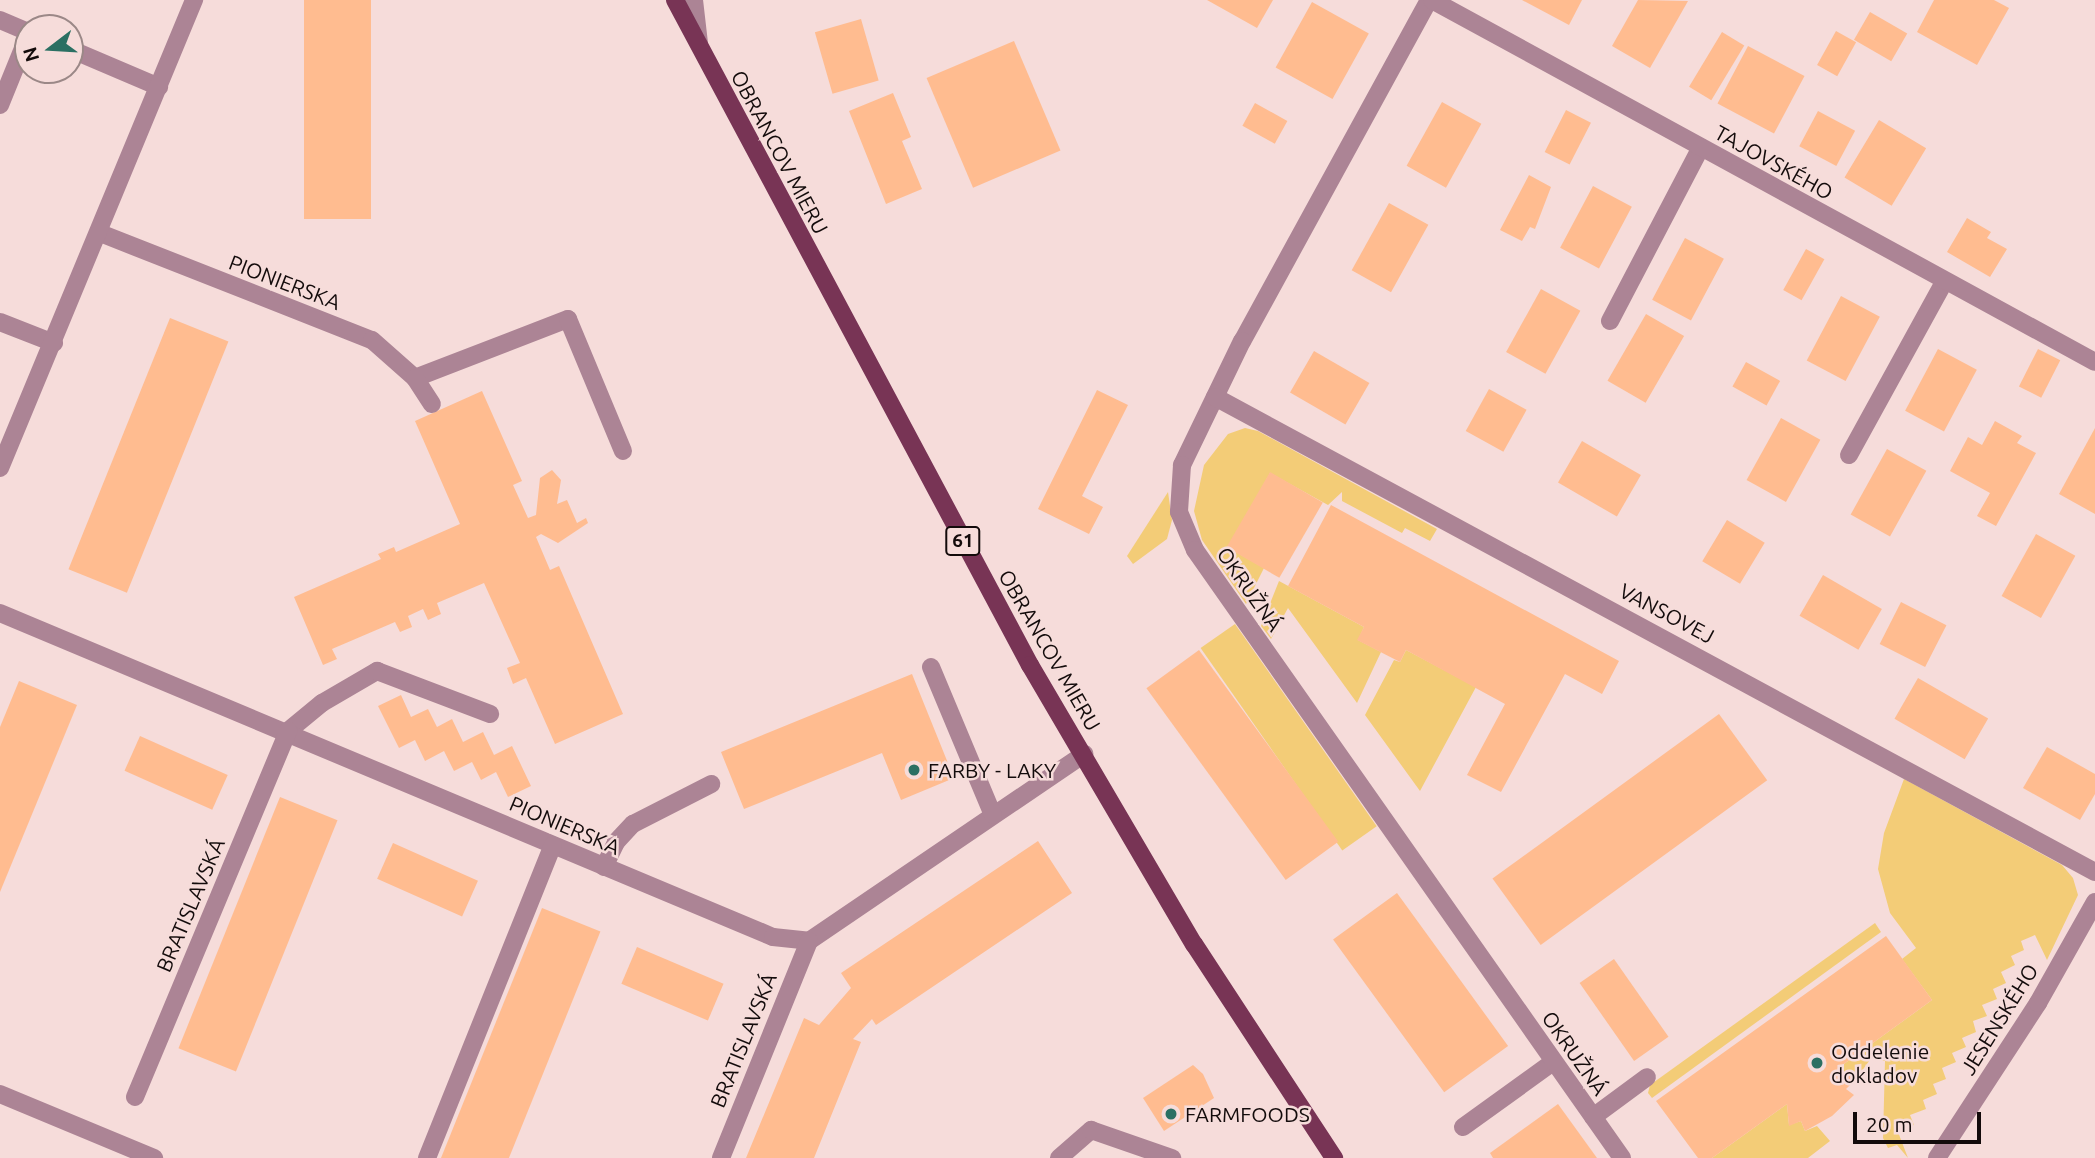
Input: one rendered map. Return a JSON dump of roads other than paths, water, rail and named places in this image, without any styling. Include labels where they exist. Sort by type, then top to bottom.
[{"type":"main road","name":"OBRANCOV MIERU","points":[[675,0],[858,349],[1084,754],[1194,944],[1334,1158]]},
{"type":"street","points":[[0,468],[54,344],[194,0]]},
{"type":"street","points":[[694,0],[699,47]]},
{"type":"street","name":"TAJOVSKÉHO","points":[[1430,0],[2095,362]]},
{"type":"street","name":"OKRUŽNÁ","points":[[1430,0],[1215,397],[1179,479],[1179,512],[1188,539],[1622,1158]]},
{"type":"street","points":[[84,55],[159,87]]},
{"type":"street","points":[[0,105],[14,70]]},
{"type":"street","points":[[1609,321],[1700,147]]},
{"type":"street","name":"PIONIERSKA","points":[[100,233],[372,340],[415,378],[432,404]]},
{"type":"street","points":[[1849,455],[1944,282]]},
{"type":"street","points":[[415,378],[568,319],[623,451]]},
{"type":"street","points":[[0,322],[54,344]]},
{"type":"street","name":"VANSOVEJ","points":[[1215,397],[2095,872]]},
{"type":"street","name":"PIONIERSKA","points":[[0,613],[288,731],[773,937],[809,941]]},
{"type":"street","points":[[931,667],[993,815]]},
{"type":"street","points":[[288,731],[322,703],[377,671],[490,714]]},
{"type":"street","name":"BRATISLAVSKÁ","points":[[135,1097],[288,731]]},
{"type":"street","points":[[809,941],[1084,754]]},
{"type":"street","points":[[604,867],[616,842],[633,824],[711,784]]},
{"type":"street","points":[[427,1158],[553,845]]},
{"type":"street","name":"JESENSKÉHO","points":[[1937,1158],[2025,1023],[2095,902]]},
{"type":"street","name":"BRATISLAVSKÁ","points":[[721,1158],[809,941]]},
{"type":"street","points":[[1463,1128],[1553,1062]]},
{"type":"street","points":[[1592,1117],[1647,1077]]},
{"type":"street","points":[[0,1094],[154,1158]]},
{"type":"street","points":[[1059,1158],[1091,1130],[1172,1158]]},
{"type":"place","name":"FARBY - LAKY","points":[[914,770]]},
{"type":"place","name":"Oddelenie dokladov","points":[[1817,1063]]},
{"type":"place","name":"FARMFOODS","points":[[1171,1114]]}]
